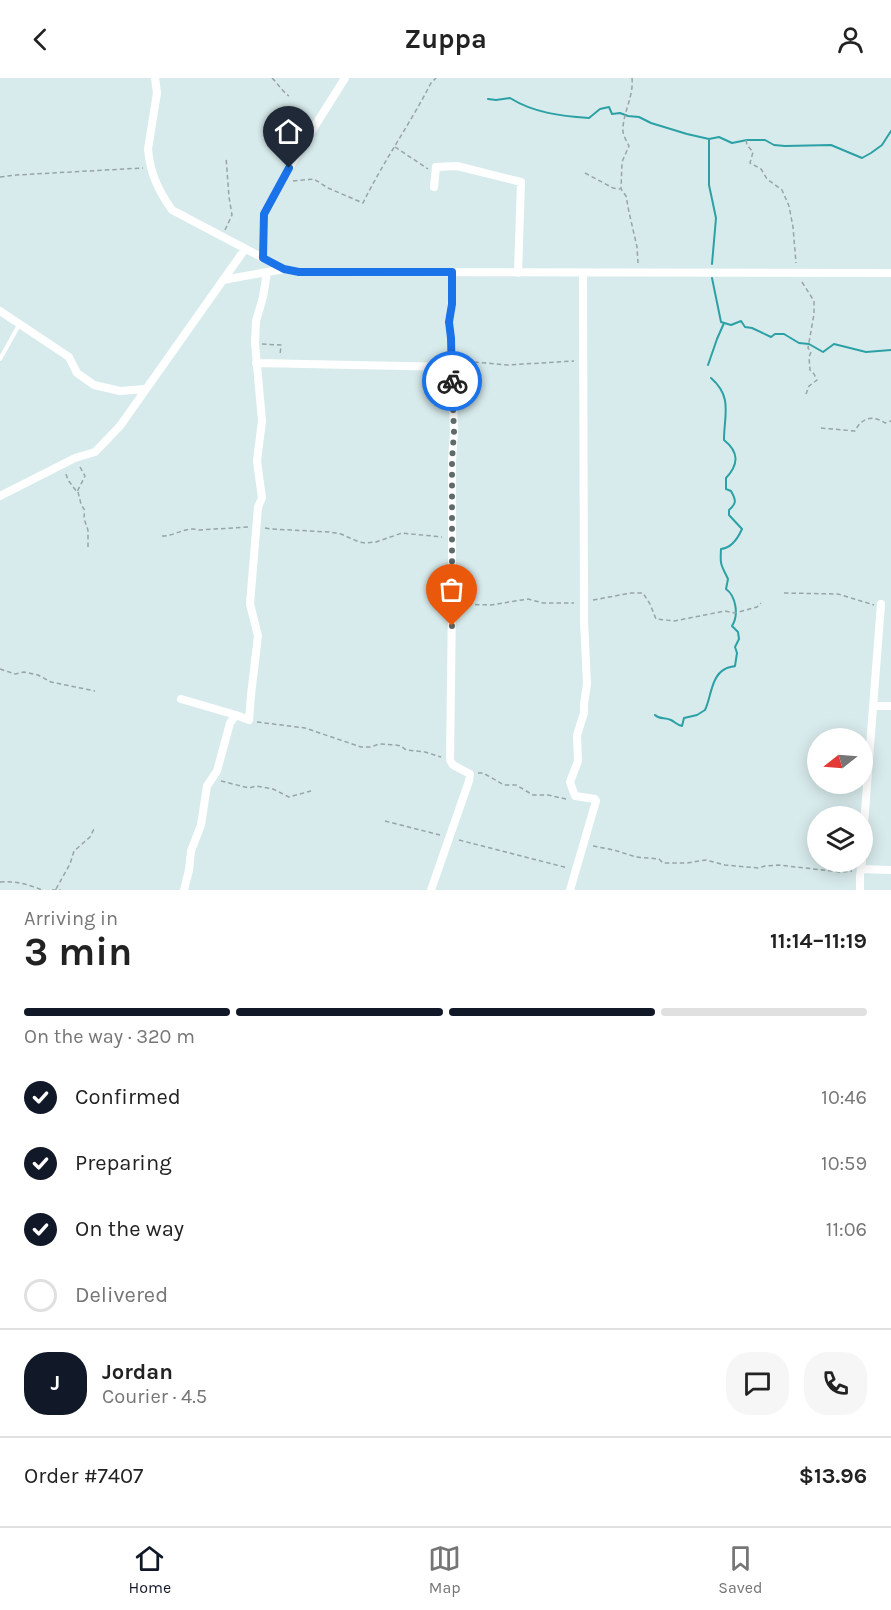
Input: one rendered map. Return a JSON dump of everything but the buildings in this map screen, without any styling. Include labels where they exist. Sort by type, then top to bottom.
[{"type":"street","points":[[154,78],[157,93],[148,149],[150,168],[157,188],[172,210],[284,269],[299,272],[891,273]]},
{"type":"street","points":[[263,258],[264,214],[282,180],[345,78]]},
{"type":"street","points":[[434,187],[436,166],[457,166],[521,182],[518,273]]},
{"type":"street","points":[[0,496],[75,458],[96,452],[102,446],[120,426],[245,249]]},
{"type":"street","points":[[223,280],[284,269]]},
{"type":"street","points":[[431,890],[470,774],[453,765],[450,760],[454,432],[449,322],[452,304],[452,272]]},
{"type":"street","points":[[182,699],[249,720],[258,636],[250,604],[258,507],[262,498],[257,461],[262,421],[255,343],[256,321],[267,273]]},
{"type":"street","points":[[570,890],[596,801],[575,796],[570,782],[578,760],[578,735],[584,715],[588,684],[584,601],[583,273]]},
{"type":"street","points":[[0,311],[69,357],[77,373],[94,385],[120,391],[145,389]]},
{"type":"street","points":[[256,363],[452,367]]},
{"type":"street","points":[[866,806],[881,604]]},
{"type":"street","points":[[874,706],[891,706]]},
{"type":"street","points":[[184,890],[191,851],[201,825],[207,786],[217,771],[230,723],[236,716]]},
{"type":"street","points":[[873,867],[891,870]]},
{"type":"street","points":[[860,890],[861,872]]},
{"type":"lane","points":[[0,359],[20,324]]},
{"type":"path","points":[[272,78],[289,96]]},
{"type":"path","points":[[282,180],[286,182],[314,179],[328,188],[363,203],[376,175],[436,78]]},
{"type":"path","points":[[632,78],[632,96],[623,134],[629,146],[622,162],[621,189],[626,196],[637,247],[638,273]]},
{"type":"path","points":[[746,140],[753,152],[750,163],[761,169],[767,178],[782,190],[789,206],[797,273],[814,301],[808,348],[811,352],[810,370],[817,380],[809,386],[806,394]]},
{"type":"path","points":[[395,147],[434,172]]},
{"type":"path","points":[[222,236],[232,215],[226,157]]},
{"type":"path","points":[[0,177],[150,168]]},
{"type":"path","points":[[585,173],[613,188],[621,189]]},
{"type":"path","points":[[255,343],[281,345],[280,364]]},
{"type":"path","points":[[452,367],[463,362],[508,365],[584,361]]},
{"type":"path","points":[[821,428],[855,431],[859,423],[868,417],[880,419],[885,423],[891,421]]},
{"type":"path","points":[[75,458],[85,476],[77,492]]},
{"type":"path","points":[[59,466],[80,496],[85,511],[83,517],[88,531],[88,547]]},
{"type":"path","points":[[162,536],[192,528],[199,530],[257,528],[329,532],[365,543],[376,542],[402,533],[452,539]]},
{"type":"path","points":[[452,604],[491,605],[528,600],[543,603],[578,603],[631,593],[643,593],[656,619],[674,621],[725,612],[735,613],[757,607],[761,603]]},
{"type":"path","points":[[784,593],[834,594],[871,605],[881,604]]},
{"type":"path","points":[[0,669],[15,674],[24,672],[38,675],[51,682],[95,691]]},
{"type":"path","points":[[249,720],[262,724],[305,728],[361,747],[379,744],[395,745],[406,750],[425,752],[450,760]]},
{"type":"path","points":[[470,774],[483,773],[504,785],[516,785],[533,795],[548,795],[563,799],[572,799],[575,796]]},
{"type":"path","points":[[211,780],[231,782],[249,788],[256,786],[273,789],[289,797],[311,790]]},
{"type":"path","points":[[385,821],[576,870]]},
{"type":"path","points":[[56,889],[70,864],[74,851],[90,837],[94,829]]},
{"type":"path","points":[[583,844],[636,857],[658,859],[662,863],[706,860],[725,865],[758,868],[778,865],[807,868]]},
{"type":"path","points":[[0,882],[14,881],[42,890]]},
{"type":"path","points":[[52,890],[61,890]]},
{"type":"waterway","points":[[488,99],[510,98],[538,110],[558,115],[589,118],[600,109],[609,107],[612,114],[620,113],[639,117],[651,123],[709,139],[719,137],[732,143],[765,140],[774,145],[785,146],[831,145],[862,158],[882,145],[891,131]]},
{"type":"waterway","points":[[709,140],[709,185],[716,218],[712,264]]},
{"type":"waterway","points":[[712,278],[721,322],[731,325],[741,321],[745,327],[771,337],[775,334],[784,334],[799,343],[809,344],[823,352],[834,344],[866,352],[891,350]]},
{"type":"waterway","points":[[708,365],[724,323]]},
{"type":"waterway","points":[[655,715],[682,726],[684,718],[697,715],[705,710],[714,682],[720,672],[735,666],[737,653],[735,647],[739,639],[738,632],[732,626],[735,606],[732,596],[726,589],[728,579],[721,565],[721,549],[731,545],[742,529],[729,515],[729,510],[735,501],[731,491],[726,489],[726,478],[736,458],[724,440],[725,399],[718,385],[711,378]]},
{"type":"way so far","points":[[452,381],[454,432],[452,626]]},
{"type":"route","points":[[289,168],[264,214],[263,258],[284,269],[299,272],[452,272],[452,304],[449,322],[452,381]]}]
